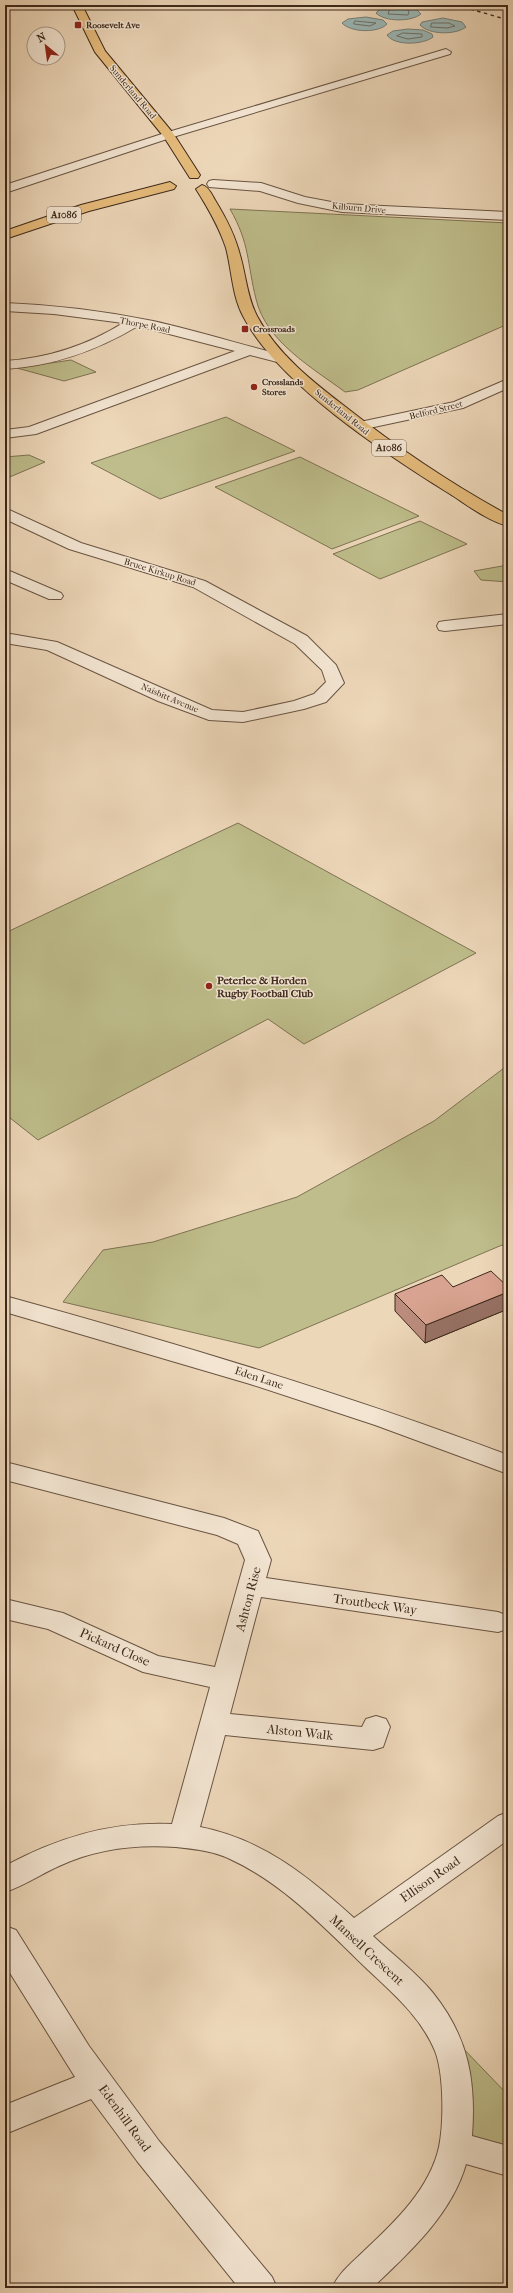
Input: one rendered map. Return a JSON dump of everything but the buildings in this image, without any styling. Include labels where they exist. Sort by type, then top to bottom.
[{"type":"main road","name":"Sunderland Road","points":[[77,5],[100,52],[169,135],[194,175]]},
{"type":"main road","points":[[194,175],[210,178],[207,187],[184,190],[170,186],[168,182],[176,177],[194,175]]},
{"type":"main road","name":"A1086","points":[[5,235],[85,208],[170,186]]},
{"type":"main road","name":"Sunderland Road","points":[[207,187],[232,248],[245,304],[267,344],[311,386],[360,426],[446,486],[508,521]]},
{"type":"street","points":[[5,190],[169,135],[446,52]]},
{"type":"street","name":"Kilburn Drive","points":[[207,187],[261,187],[302,200],[342,208],[508,216]]},
{"type":"street","name":"Thorpe Road","points":[[5,307],[83,314],[135,322],[201,337],[246,352],[281,359]]},
{"type":"street","points":[[5,365],[30,364],[62,358],[91,347],[135,322]]},
{"type":"street","points":[[5,434],[31,431],[246,352]]},
{"type":"street","name":"Belford Street","points":[[360,426],[458,405],[508,383]]},
{"type":"street","points":[[489,392],[508,398]]},
{"type":"street","name":"Bruce Kirkup Road","points":[[5,513],[75,546],[199,584],[301,640],[316,653],[330,669],[335,683]]},
{"type":"street","points":[[5,574],[55,596]]},
{"type":"street","points":[[445,626],[508,619]]},
{"type":"street","name":"Naisbitt Avenue","points":[[5,638],[51,646],[164,697],[210,715],[243,717],[298,705],[320,698],[335,683]]},
{"type":"street","name":"Eden Lane","points":[[5,1304],[197,1358],[362,1411],[508,1465]]},
{"type":"street","name":"Ashton Rise","points":[[5,1470],[224,1527],[249,1538],[258,1560],[184,1837]]},
{"type":"street","name":"Troutbeck Way","points":[[251,1586],[498,1622]]},
{"type":"street","name":"Pickard Close","points":[[5,1609],[54,1620],[153,1664],[226,1680]]},
{"type":"street","name":"Alston Walk","points":[[215,1723],[373,1739],[376,1727]]},
{"type":"street","name":"Ellison Road","points":[[352,1935],[508,1824]]},
{"type":"street","name":"Mansell Crescent","points":[[5,1880],[50,1856],[100,1839],[139,1835],[184,1837],[218,1843],[252,1856],[299,1888],[352,1935],[423,2003],[451,2052],[457,2098],[455,2146],[442,2182],[423,2211],[394,2245],[349,2288]]},
{"type":"street","name":"Edenhill Road","points":[[5,1939],[78,2056],[148,2151],[260,2288]]},
{"type":"street","points":[[5,2120],[98,2082]]},
{"type":"street","points":[[455,2146],[508,2161]]},
{"type":"shaded area","points":[[230,209],[508,223],[508,324],[358,390],[345,392],[292,353],[280,341],[261,314],[253,286],[245,243]]},
{"type":"shaded area","points":[[71,360],[96,372],[64,381],[17,368]]},
{"type":"shaded area","points":[[226,417],[295,451],[160,499],[91,463]]},
{"type":"shaded area","points":[[29,455],[45,462],[5,479],[5,457]]},
{"type":"shaded area","points":[[300,457],[419,516],[332,549],[215,487]]},
{"type":"shaded area","points":[[420,521],[467,544],[380,579],[333,554]]},
{"type":"shaded area","points":[[508,565],[508,582],[481,580],[474,571]]},
{"type":"shaded area","name":"Peterlee & Horden Rugby Football Club","points":[[238,823],[476,953],[304,1044],[268,1019],[38,1140],[5,1114],[5,933]]},
{"type":"shaded area","points":[[508,1065],[508,1251],[502,1245],[259,1348],[63,1302],[103,1250],[153,1242],[297,1197],[434,1121]]},
{"type":"shaded area","points":[[458,2043],[508,2095],[508,2153],[472,2145]]},
{"type":"water","points":[[396,6],[415,8],[421,14],[417,17],[398,20],[385,18],[376,13],[381,8]]},
{"type":"water","points":[[366,17],[383,20],[387,24],[378,29],[365,31],[352,29],[342,23],[348,19]]},
{"type":"water","points":[[443,18],[462,22],[466,27],[462,30],[443,33],[430,31],[420,25],[422,22]]},
{"type":"water","points":[[408,29],[423,30],[432,34],[433,37],[423,42],[402,43],[391,39],[387,35],[393,31]]},
{"type":"railway","points":[[457,5],[508,20]]},
{"type":"place","name":"Roosevelt Ave","points":[[78,25]]},
{"type":"place","name":"Crossroads","points":[[245,329]]},
{"type":"place","name":"Crosslands Stores","points":[[254,387]]},
{"type":"place","name":"Peterlee & Horden Rugby Football Club","points":[[209,986]]}]
